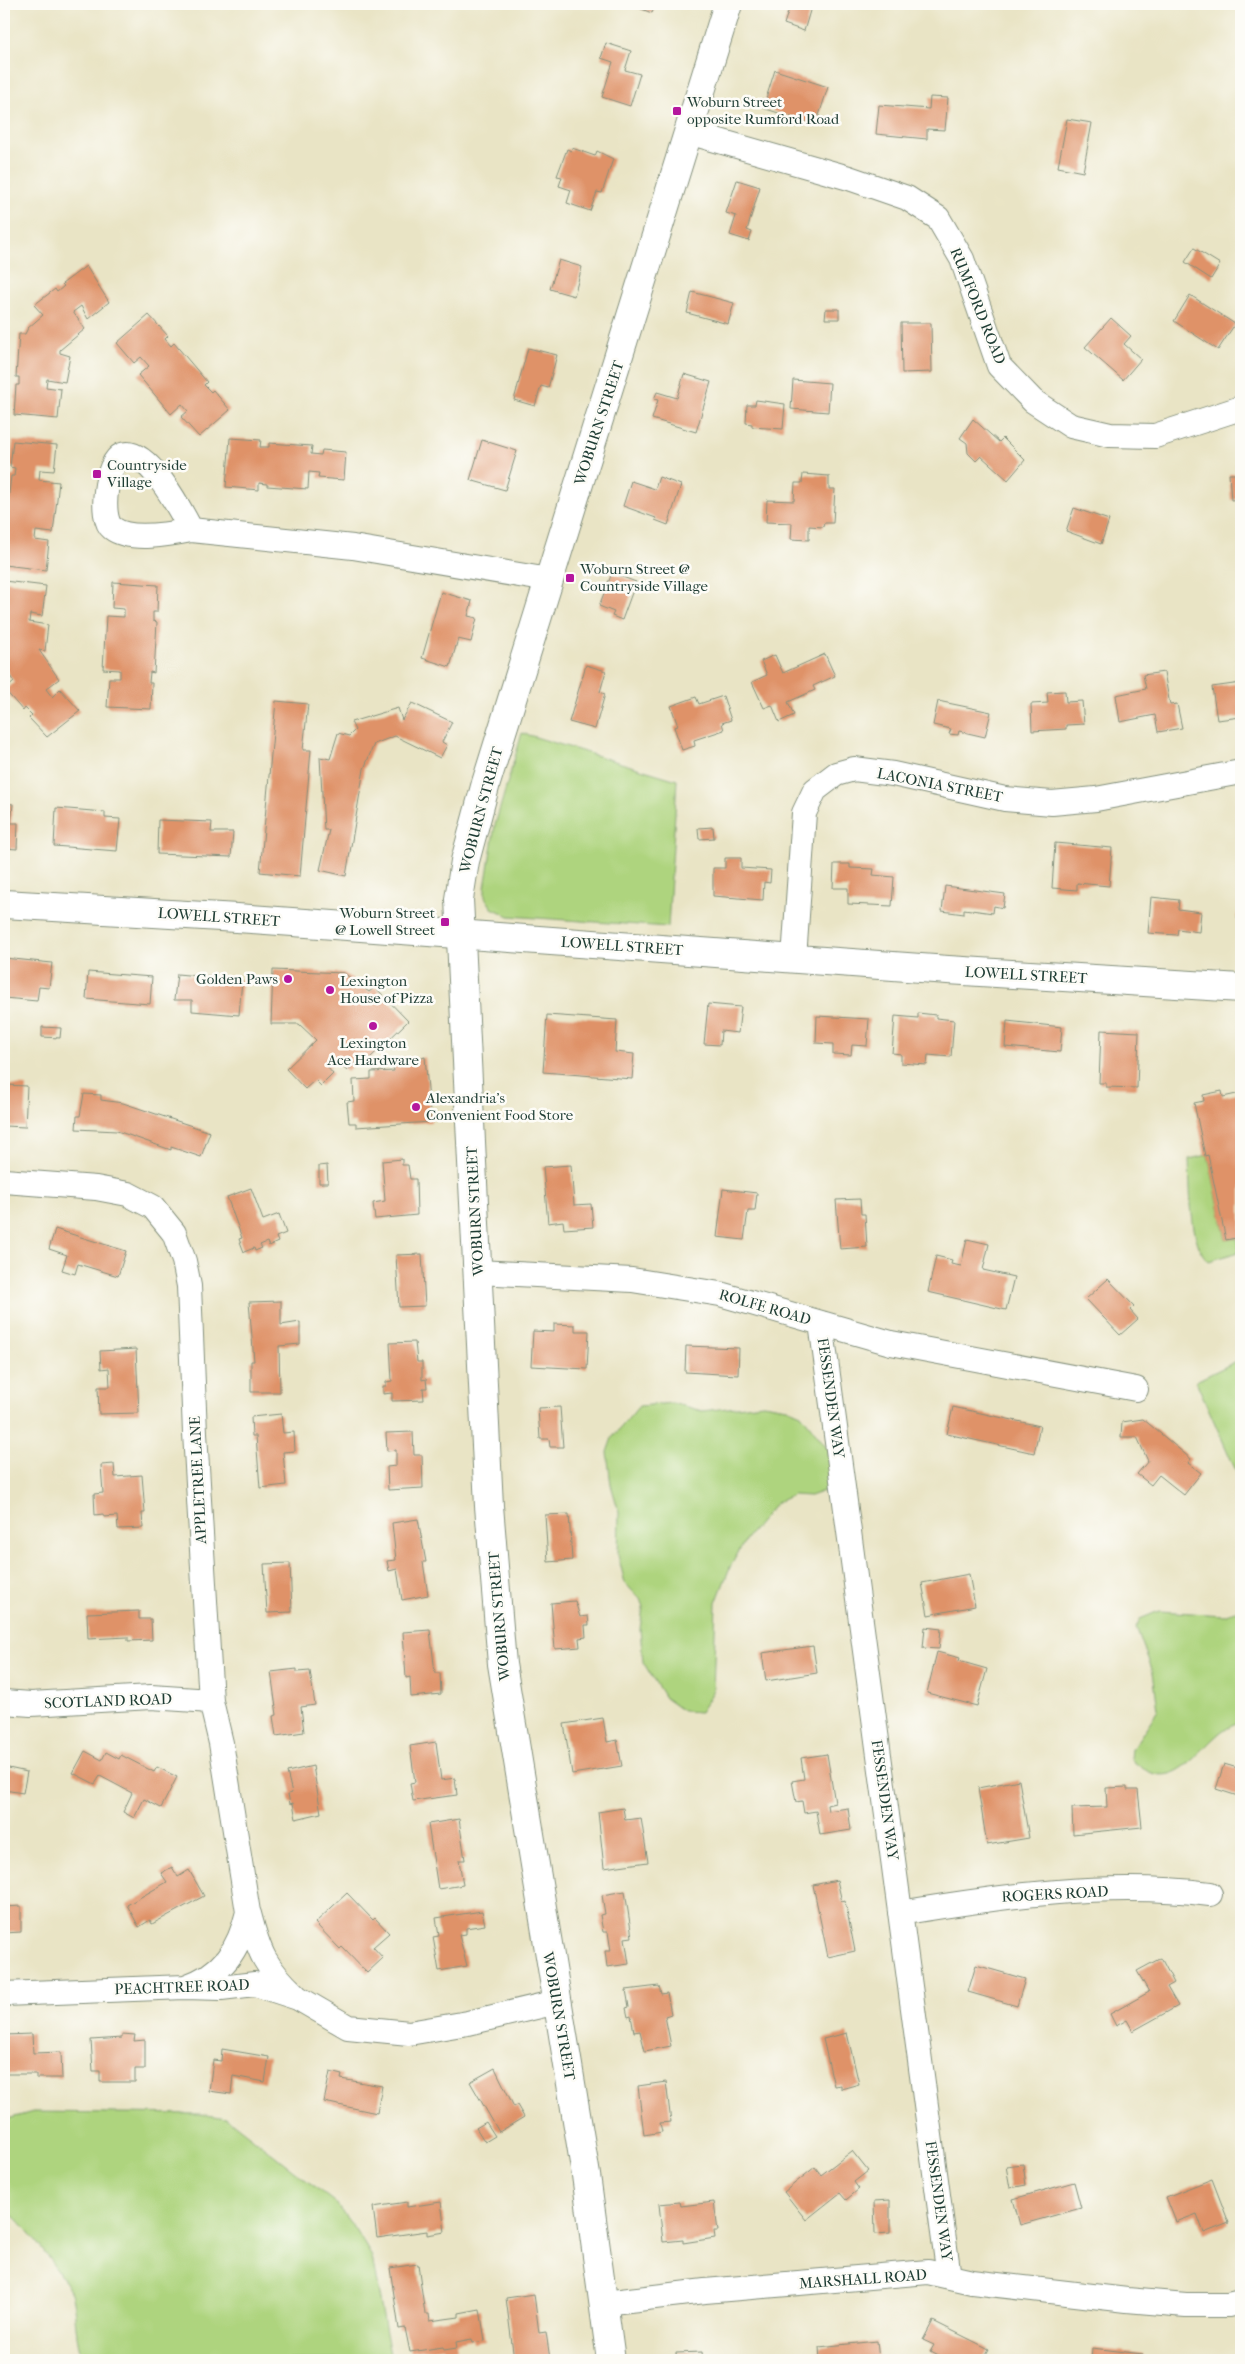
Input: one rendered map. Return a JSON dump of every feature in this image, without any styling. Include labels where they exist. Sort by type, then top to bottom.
[{"type":"main road","name":"WOBURN STREET","points":[[611,2360],[587,2184],[502,1664],[489,1506],[458,898],[465,861],[486,783],[728,4]]},
{"type":"main road","name":"LOWELL STREET","points":[[4,904],[1241,988]]},
{"type":"street","name":"RUMFORD ROAD","points":[[688,132],[849,178],[906,198],[938,218],[962,259],[999,366],[1033,401],[1071,426],[1110,435],[1155,436],[1241,408]]},
{"type":"street","points":[[191,530],[353,546],[549,580]]},
{"type":"street","name":"LACONIA STREET","points":[[794,959],[804,813],[815,790],[836,774],[854,769],[894,774],[1005,799],[1052,803],[1096,799],[1241,772]]},
{"type":"street","name":"APPLETREE LANE","points":[[4,1181],[96,1188],[128,1194],[153,1207],[174,1234],[184,1261],[189,1286],[195,1433],[211,1701],[221,1743],[248,1912],[257,1947],[274,1976],[298,1998]]},
{"type":"street","name":"ROLFE ROAD","points":[[478,1272],[632,1280],[720,1294],[891,1343],[1136,1389]]},
{"type":"street","name":"FESSENDEN WAY","points":[[821,1323],[949,2277]]},
{"type":"street","name":"SCOTLAND ROAD","points":[[4,1702],[40,1703],[151,1697],[211,1701]]},
{"type":"street","name":"ROGERS ROAD","points":[[900,1913],[977,1900],[1037,1894],[1166,1889],[1210,1894]]},
{"type":"street","name":"APPLETREE LANE","points":[[185,1986],[206,1980],[227,1960],[242,1937],[248,1912]]},
{"type":"street","name":"PEACHTREE ROAD","points":[[4,1994],[185,1986],[221,1988],[255,1984],[298,1998],[348,2027],[409,2033],[468,2024],[556,2002]]},
{"type":"street","name":"MARSHALL ROAD","points":[[604,2303],[705,2291],[928,2272],[972,2282],[1127,2300],[1186,2305],[1228,2305],[1241,2302]]},
{"type":"green space","points":[[522,733],[677,780],[668,927],[509,916],[492,908],[485,897],[485,888],[495,825]]},
{"type":"green space","points":[[1208,1155],[1226,1240],[1237,1238],[1239,1252],[1209,1261],[1202,1254],[1194,1229],[1190,1198],[1189,1159]]},
{"type":"green space","points":[[1241,1359],[1241,1482],[1196,1381]]},
{"type":"green space","points":[[672,1403],[702,1411],[763,1404],[787,1408],[801,1414],[832,1454],[836,1478],[824,1491],[810,1496],[793,1495],[776,1503],[746,1539],[730,1567],[716,1603],[713,1692],[700,1712],[683,1711],[665,1698],[643,1662],[640,1629],[643,1607],[640,1599],[625,1583],[618,1555],[619,1512],[611,1485],[607,1452],[612,1438],[639,1406]]},
{"type":"green space","points":[[1241,1609],[1241,1722],[1227,1727],[1191,1761],[1178,1770],[1164,1775],[1149,1772],[1131,1759],[1132,1749],[1158,1710],[1153,1672],[1136,1627],[1140,1619],[1159,1611],[1223,1615]]},
{"type":"green space","points":[[33,2112],[199,2114],[227,2118],[334,2202],[356,2230],[372,2257],[391,2360],[84,2360],[77,2336],[74,2304],[69,2289],[28,2231],[14,2216],[4,2213],[4,2120]]},
{"type":"building","points":[[628,4],[656,4],[652,13]]},
{"type":"building","points":[[783,4],[812,4],[804,31],[784,24],[790,6]]},
{"type":"building","points":[[606,43],[631,51],[625,70],[640,74],[630,106],[602,97],[613,62],[601,58]]},
{"type":"building","points":[[775,70],[828,87],[816,125],[763,108]]},
{"type":"building","points":[[930,97],[948,98],[945,130],[927,129],[927,139],[876,134],[879,105],[929,109]]},
{"type":"building","points":[[1067,119],[1092,123],[1083,172],[1058,167]]},
{"type":"building","points":[[572,148],[595,156],[597,151],[613,159],[602,193],[597,192],[590,211],[567,203],[571,190],[559,186],[562,177],[557,176],[567,149],[571,151]]},
{"type":"building","points":[[737,180],[760,187],[747,230],[752,232],[749,241],[730,235],[736,216],[726,213]]},
{"type":"building","points":[[1194,248],[1220,264],[1211,279],[1185,262]]},
{"type":"building","points":[[559,260],[582,267],[574,296],[550,289]]},
{"type":"building","points":[[86,266],[109,302],[88,319],[81,306],[73,312],[85,329],[60,350],[60,353],[70,356],[65,382],[47,379],[46,387],[61,389],[58,419],[14,415],[16,385],[19,385],[19,377],[16,377],[19,334],[25,334],[28,328],[43,315],[34,305],[55,289],[57,292],[64,286],[62,284]]},
{"type":"building","points":[[692,292],[734,303],[728,324],[687,313]]},
{"type":"building","points":[[1190,295],[1235,324],[1218,350],[1174,321]]},
{"type":"building","points":[[826,309],[839,309],[839,319],[825,319]]},
{"type":"building","points":[[149,315],[168,336],[165,339],[171,346],[174,343],[207,382],[204,385],[211,392],[213,390],[230,410],[199,437],[181,417],[188,411],[182,404],[171,414],[138,375],[149,366],[141,357],[134,363],[117,343]]},
{"type":"building","points":[[1111,318],[1131,336],[1124,344],[1141,359],[1123,380],[1085,347]]},
{"type":"building","points":[[901,323],[931,323],[932,372],[902,373]]},
{"type":"building","points":[[528,348],[557,355],[548,388],[541,386],[535,406],[514,400]]},
{"type":"building","points":[[684,374],[711,382],[696,432],[652,419],[658,400],[654,399],[657,392],[677,398]]},
{"type":"building","points":[[793,380],[830,383],[828,412],[791,409]]},
{"type":"building","points":[[756,400],[785,404],[783,429],[752,427],[752,424],[746,423],[747,405],[755,405]]},
{"type":"building","points":[[973,419],[999,442],[1003,438],[1025,460],[1008,480],[981,456],[976,461],[968,453],[967,443],[960,438]]},
{"type":"building","points":[[230,438],[261,440],[260,447],[269,447],[269,443],[312,446],[311,454],[321,455],[322,450],[346,452],[344,480],[318,478],[319,473],[309,472],[308,489],[267,486],[267,484],[259,483],[259,490],[226,487]]},
{"type":"building","points":[[482,440],[517,451],[505,490],[470,480]]},
{"type":"building","points":[[13,441],[57,445],[54,471],[40,470],[39,480],[59,482],[53,533],[36,531],[35,540],[49,542],[46,570],[4,565],[6,537],[8,537],[9,529],[5,528],[11,476],[14,476],[15,468],[10,467]]},
{"type":"building","points":[[803,474],[829,476],[829,489],[835,489],[833,523],[824,523],[823,527],[809,526],[809,540],[791,539],[792,523],[766,522],[767,500],[794,501],[795,483],[802,483]]},
{"type":"building","points":[[1229,474],[1241,474],[1241,499],[1231,500]]},
{"type":"building","points":[[659,477],[681,485],[668,525],[655,520],[656,518],[623,506],[631,481],[655,489]]},
{"type":"building","points":[[1074,508],[1109,520],[1101,544],[1066,531]]},
{"type":"building","points":[[612,573],[636,582],[622,620],[612,616],[614,612],[599,606]]},
{"type":"building","points":[[4,581],[46,586],[42,616],[30,614],[29,622],[48,625],[45,651],[39,650],[59,679],[46,689],[52,697],[60,689],[80,711],[47,737],[29,718],[32,715],[25,708],[23,711],[5,690],[14,682],[4,667]]},
{"type":"building","points":[[113,582],[158,585],[157,612],[153,612],[153,621],[157,622],[154,673],[150,672],[149,683],[152,683],[151,709],[107,707],[109,678],[120,678],[120,670],[103,669],[106,616],[124,617],[124,609],[112,608]]},
{"type":"building","points":[[441,592],[472,601],[468,616],[477,618],[471,642],[458,639],[450,667],[422,658]]},
{"type":"building","points":[[825,654],[835,676],[813,686],[815,690],[788,702],[794,715],[779,722],[772,705],[764,708],[752,682],[767,675],[761,661],[775,655],[783,673]]},
{"type":"building","points":[[586,665],[606,671],[600,692],[605,694],[595,729],[569,722]]},
{"type":"building","points":[[1164,672],[1170,705],[1177,704],[1182,728],[1158,732],[1155,715],[1120,722],[1116,695],[1146,689],[1143,675]]},
{"type":"building","points":[[1241,683],[1241,717],[1217,720],[1212,687]]},
{"type":"building","points":[[1065,691],[1066,702],[1082,701],[1084,724],[1066,725],[1066,729],[1032,731],[1031,704],[1048,703],[1047,692]]},
{"type":"building","points":[[723,696],[731,720],[722,723],[724,730],[694,740],[695,746],[682,750],[674,727],[678,726],[671,706],[696,697],[699,704]]},
{"type":"building","points":[[276,701],[308,704],[303,750],[311,750],[300,876],[260,872]]},
{"type":"building","points":[[938,701],[991,712],[985,737],[959,731],[958,735],[949,734],[951,729],[933,725]]},
{"type":"building","points":[[412,703],[452,722],[442,742],[447,745],[440,758],[395,736],[374,744],[364,769],[346,876],[320,870],[329,830],[324,830],[320,757],[330,759],[338,733],[349,736],[355,730],[351,722],[398,708],[402,720]]},
{"type":"building","points":[[4,803],[13,804],[11,823],[18,823],[17,849],[4,848]]},
{"type":"building","points":[[56,808],[105,812],[105,818],[120,819],[117,851],[54,846]]},
{"type":"building","points":[[158,820],[212,822],[211,832],[233,832],[231,857],[157,854]]},
{"type":"building","points":[[713,827],[714,838],[699,839],[698,828]]},
{"type":"building","points":[[1055,843],[1112,848],[1109,886],[1077,883],[1077,890],[1052,888]]},
{"type":"building","points":[[725,858],[741,858],[741,868],[771,870],[770,883],[764,882],[763,900],[713,896],[713,868],[725,868]]},
{"type":"building","points":[[834,864],[850,864],[850,868],[874,869],[873,875],[894,877],[892,906],[848,904],[848,888],[833,888]]},
{"type":"building","points":[[945,886],[1005,894],[1003,908],[994,906],[993,913],[964,909],[964,914],[942,911]]},
{"type":"building","points":[[1151,897],[1179,900],[1178,909],[1201,912],[1199,932],[1178,929],[1177,935],[1148,933]]},
{"type":"building","points":[[1240,898],[1241,918],[1237,918]]},
{"type":"building","points":[[4,958],[52,963],[49,988],[39,987],[37,1001],[4,998]]},
{"type":"building","points":[[273,970],[344,973],[369,992],[375,987],[408,1021],[367,1061],[362,1056],[347,1071],[336,1061],[328,1068],[333,1074],[321,1086],[315,1080],[305,1089],[286,1069],[316,1040],[299,1024],[271,1024]]},
{"type":"building","points":[[88,972],[152,977],[150,1004],[86,999]]},
{"type":"building","points":[[177,974],[242,980],[239,1015],[192,1011],[192,1000],[174,1000]]},
{"type":"building","points":[[708,1004],[741,1007],[738,1033],[721,1031],[720,1045],[704,1044]]},
{"type":"building","points":[[918,1013],[954,1020],[951,1057],[928,1055],[927,1065],[901,1063],[901,1054],[892,1053],[895,1016],[918,1018]]},
{"type":"building","points":[[547,1015],[617,1020],[615,1052],[634,1054],[632,1079],[543,1072]]},
{"type":"building","points":[[817,1016],[869,1019],[867,1046],[852,1045],[851,1055],[833,1054],[833,1044],[816,1043]]},
{"type":"building","points":[[1007,1021],[1062,1027],[1060,1052],[1005,1047]]},
{"type":"building","points":[[42,1027],[61,1028],[60,1038],[42,1037]]},
{"type":"building","points":[[1101,1030],[1139,1032],[1137,1088],[1106,1087],[1106,1083],[1099,1083]]},
{"type":"building","points":[[425,1057],[431,1122],[356,1127],[356,1123],[349,1123],[347,1102],[354,1101],[353,1080],[371,1079],[371,1072],[394,1071],[393,1066]]},
{"type":"building","points":[[5,1085],[27,1086],[25,1127],[4,1126]]},
{"type":"building","points":[[1222,1091],[1223,1097],[1241,1093],[1241,1237],[1226,1240],[1208,1155],[1205,1156],[1194,1103],[1204,1101],[1203,1095]]},
{"type":"building","points":[[84,1094],[101,1095],[101,1100],[123,1103],[210,1132],[201,1157],[171,1147],[171,1150],[117,1131],[76,1129],[77,1116],[80,1116]]},
{"type":"building","points":[[402,1159],[402,1165],[408,1165],[410,1179],[416,1179],[417,1215],[375,1219],[373,1203],[385,1201],[382,1161]]},
{"type":"building","points":[[327,1165],[328,1183],[319,1183],[319,1166]]},
{"type":"building","points":[[571,1165],[574,1205],[591,1204],[593,1227],[564,1229],[563,1221],[548,1223],[543,1167]]},
{"type":"building","points":[[251,1188],[263,1220],[279,1214],[286,1233],[276,1237],[278,1242],[269,1246],[267,1242],[260,1245],[262,1248],[255,1251],[254,1248],[244,1252],[239,1239],[242,1238],[227,1197]]},
{"type":"building","points":[[723,1189],[757,1193],[755,1211],[748,1211],[744,1240],[717,1237]]},
{"type":"building","points":[[860,1199],[861,1214],[865,1214],[867,1247],[840,1249],[836,1200]]},
{"type":"building","points":[[55,1229],[126,1251],[118,1276],[78,1264],[75,1274],[62,1270],[67,1255],[49,1249]]},
{"type":"building","points":[[967,1239],[989,1244],[983,1270],[1014,1277],[1006,1310],[928,1292],[936,1256],[952,1260],[951,1264],[961,1266]]},
{"type":"building","points":[[422,1254],[425,1306],[399,1307],[396,1255]]},
{"type":"building","points":[[1108,1279],[1134,1306],[1130,1310],[1138,1319],[1120,1335],[1086,1299]]},
{"type":"building","points":[[281,1301],[281,1325],[300,1322],[300,1344],[279,1346],[280,1392],[251,1392],[251,1361],[254,1361],[249,1302]]},
{"type":"building","points":[[554,1324],[575,1325],[575,1331],[589,1331],[587,1369],[531,1366],[533,1331],[554,1332]]},
{"type":"building","points":[[415,1342],[417,1362],[422,1362],[422,1380],[426,1379],[427,1388],[423,1388],[424,1400],[392,1401],[392,1393],[383,1394],[383,1386],[386,1386],[386,1382],[392,1381],[390,1343]]},
{"type":"building","points":[[686,1346],[739,1348],[738,1375],[685,1372]]},
{"type":"building","points":[[136,1349],[139,1413],[99,1414],[98,1387],[110,1387],[109,1368],[101,1369],[100,1351]]},
{"type":"building","points":[[560,1407],[563,1447],[550,1447],[549,1439],[540,1439],[538,1408]]},
{"type":"building","points":[[953,1407],[1040,1426],[1034,1453],[947,1434]]},
{"type":"building","points":[[281,1414],[283,1433],[294,1432],[295,1451],[283,1452],[286,1485],[260,1488],[256,1436],[252,1436],[251,1417]]},
{"type":"building","points":[[1143,1419],[1191,1459],[1188,1463],[1201,1473],[1184,1495],[1159,1475],[1151,1485],[1137,1474],[1148,1461],[1137,1437],[1121,1437],[1122,1422]]},
{"type":"building","points":[[413,1432],[414,1455],[422,1455],[423,1488],[388,1490],[387,1467],[396,1466],[396,1450],[387,1451],[386,1433]]},
{"type":"building","points":[[114,1464],[115,1477],[142,1475],[145,1513],[142,1513],[143,1528],[118,1529],[117,1516],[104,1517],[103,1514],[95,1515],[94,1494],[103,1493],[101,1465]]},
{"type":"building","points":[[569,1514],[572,1560],[548,1562],[545,1515]]},
{"type":"building","points":[[418,1519],[426,1562],[423,1562],[428,1595],[402,1600],[397,1569],[389,1571],[387,1561],[396,1560],[392,1523]]},
{"type":"building","points":[[290,1563],[292,1612],[267,1613],[264,1564]]},
{"type":"building","points":[[969,1574],[975,1606],[928,1615],[922,1583]]},
{"type":"building","points":[[575,1601],[580,1617],[588,1616],[589,1625],[585,1625],[586,1637],[579,1638],[580,1647],[555,1649],[551,1603]]},
{"type":"building","points":[[139,1611],[139,1619],[151,1619],[152,1640],[128,1641],[128,1637],[88,1639],[87,1613]]},
{"type":"building","points":[[925,1627],[941,1629],[939,1649],[923,1648]]},
{"type":"building","points":[[430,1630],[435,1673],[440,1673],[441,1694],[411,1697],[410,1677],[406,1678],[403,1632]]},
{"type":"building","points":[[813,1646],[817,1673],[766,1681],[762,1653]]},
{"type":"building","points":[[937,1652],[960,1658],[959,1661],[987,1669],[977,1706],[927,1693]]},
{"type":"building","points":[[297,1669],[297,1672],[310,1671],[315,1705],[301,1707],[304,1732],[276,1736],[273,1716],[277,1715],[271,1672]]},
{"type":"building","points":[[603,1718],[607,1742],[617,1740],[622,1766],[572,1774],[564,1724]]},
{"type":"building","points":[[436,1742],[441,1780],[455,1778],[457,1795],[413,1801],[410,1783],[415,1782],[410,1746]]},
{"type":"building","points":[[85,1751],[102,1760],[106,1752],[119,1759],[121,1755],[154,1772],[157,1767],[177,1777],[161,1808],[144,1799],[134,1818],[123,1812],[132,1793],[100,1776],[95,1784],[73,1773]]},
{"type":"building","points":[[827,1754],[835,1803],[827,1805],[828,1811],[848,1808],[851,1830],[820,1835],[816,1811],[804,1813],[802,1801],[796,1802],[792,1781],[804,1779],[801,1758]]},
{"type":"building","points":[[1224,1764],[1241,1769],[1241,1797],[1216,1789]]},
{"type":"building","points":[[313,1766],[321,1813],[296,1819],[293,1803],[290,1804],[288,1794],[292,1793],[287,1772]]},
{"type":"building","points":[[4,1767],[27,1772],[23,1793],[4,1790]]},
{"type":"building","points":[[1019,1780],[1029,1838],[987,1845],[978,1788]]},
{"type":"building","points":[[1127,1787],[1127,1790],[1138,1790],[1142,1827],[1073,1834],[1072,1808],[1107,1807],[1106,1788]]},
{"type":"building","points":[[623,1808],[625,1820],[641,1818],[648,1862],[604,1868],[598,1812]]},
{"type":"building","points":[[459,1819],[465,1860],[459,1860],[463,1885],[438,1889],[428,1824]]},
{"type":"building","points":[[172,1867],[178,1877],[189,1870],[204,1896],[152,1924],[150,1920],[139,1927],[127,1905],[167,1882],[161,1873]]},
{"type":"building","points":[[837,1880],[842,1902],[845,1901],[855,1951],[828,1957],[813,1885]]},
{"type":"building","points":[[625,1891],[632,1937],[625,1938],[629,1964],[607,1967],[605,1951],[611,1951],[608,1932],[603,1932],[600,1915],[605,1914],[602,1895]]},
{"type":"building","points":[[347,1893],[373,1920],[375,1918],[389,1933],[373,1947],[383,1958],[367,1973],[315,1923]]},
{"type":"building","points":[[21,1906],[21,1932],[4,1933],[4,1907]]},
{"type":"building","points":[[482,1911],[485,1925],[466,1928],[466,1934],[459,1935],[467,1966],[439,1971],[433,1937],[439,1936],[436,1918]]},
{"type":"building","points":[[1161,1958],[1174,1983],[1167,1987],[1178,2006],[1133,2031],[1127,2020],[1116,2026],[1110,2014],[1149,1992],[1137,1971]]},
{"type":"building","points":[[976,1965],[1025,1979],[1017,2006],[968,1992]]},
{"type":"building","points":[[659,1986],[661,1994],[667,1993],[671,2014],[665,2016],[671,2046],[645,2051],[640,2031],[634,2032],[631,2016],[628,2017],[626,2008],[629,2007],[626,1990]]},
{"type":"building","points":[[847,2033],[859,2084],[841,2089],[841,2085],[834,2086],[823,2039]]},
{"type":"building","points":[[32,2034],[33,2053],[61,2052],[62,2078],[36,2078],[36,2074],[4,2074],[4,2035]]},
{"type":"building","points":[[122,2034],[135,2035],[134,2041],[145,2040],[145,2069],[135,2069],[135,2082],[100,2082],[100,2071],[93,2071],[91,2040],[122,2038]]},
{"type":"building","points":[[222,2049],[269,2057],[265,2082],[233,2076],[231,2094],[209,2091],[213,2060],[221,2061]]},
{"type":"building","points":[[495,2068],[514,2107],[517,2105],[524,2117],[499,2132],[470,2082]]},
{"type":"building","points":[[330,2072],[342,2075],[341,2079],[382,2086],[377,2113],[324,2102]]},
{"type":"building","points":[[666,2082],[671,2122],[660,2123],[662,2132],[644,2135],[638,2086]]},
{"type":"building","points":[[486,2122],[495,2136],[485,2142],[476,2128]]},
{"type":"building","points":[[852,2151],[868,2171],[854,2182],[859,2189],[846,2200],[840,2193],[806,2220],[784,2192],[815,2167],[821,2175]]},
{"type":"building","points":[[1023,2164],[1026,2185],[1010,2188],[1006,2166]]},
{"type":"building","points":[[1212,2179],[1229,2223],[1204,2233],[1197,2214],[1176,2222],[1166,2197]]},
{"type":"building","points":[[1074,2182],[1081,2208],[1020,2225],[1013,2199]]},
{"type":"building","points":[[890,2200],[890,2233],[875,2234],[874,2201]]},
{"type":"building","points":[[407,2202],[407,2207],[441,2202],[445,2232],[427,2235],[427,2231],[377,2238],[373,2207]]},
{"type":"building","points":[[680,2202],[681,2206],[714,2202],[718,2231],[714,2231],[715,2238],[683,2243],[683,2240],[663,2242],[659,2204]]},
{"type":"building","points":[[418,2264],[425,2314],[429,2314],[430,2321],[459,2317],[459,2313],[480,2309],[485,2341],[473,2343],[472,2339],[456,2342],[457,2348],[444,2350],[443,2347],[410,2352],[405,2328],[399,2329],[390,2268]]},
{"type":"building","points":[[534,2294],[539,2333],[546,2332],[550,2359],[514,2360],[506,2298]]},
{"type":"building","points":[[933,2321],[989,2349],[983,2360],[945,2360],[930,2352],[934,2345],[923,2340]]},
{"type":"building","points":[[877,2341],[879,2360],[820,2360],[819,2347]]},
{"type":"building","points":[[1092,2348],[1143,2354],[1142,2360],[1091,2360]]},
{"type":"building","points":[[702,2352],[703,2360],[676,2360],[676,2353]]},
{"type":"place","name":"Woburn Street opposite Rumford Road","points":[[677,111]]},
{"type":"place","name":"Countryside Village","points":[[97,474]]},
{"type":"place","name":"Woburn Street @ Countryside Village","points":[[570,578]]},
{"type":"place","name":"Woburn Street @ Lowell Street","points":[[445,922]]},
{"type":"place","name":"Golden Paws","points":[[288,979]]},
{"type":"place","name":"Lexington House of Pizza","points":[[330,990]]},
{"type":"place","name":"Lexington Ace Hardware","points":[[373,1026]]},
{"type":"place","name":"Alexandria's Convenient Food Store","points":[[416,1107]]}]
